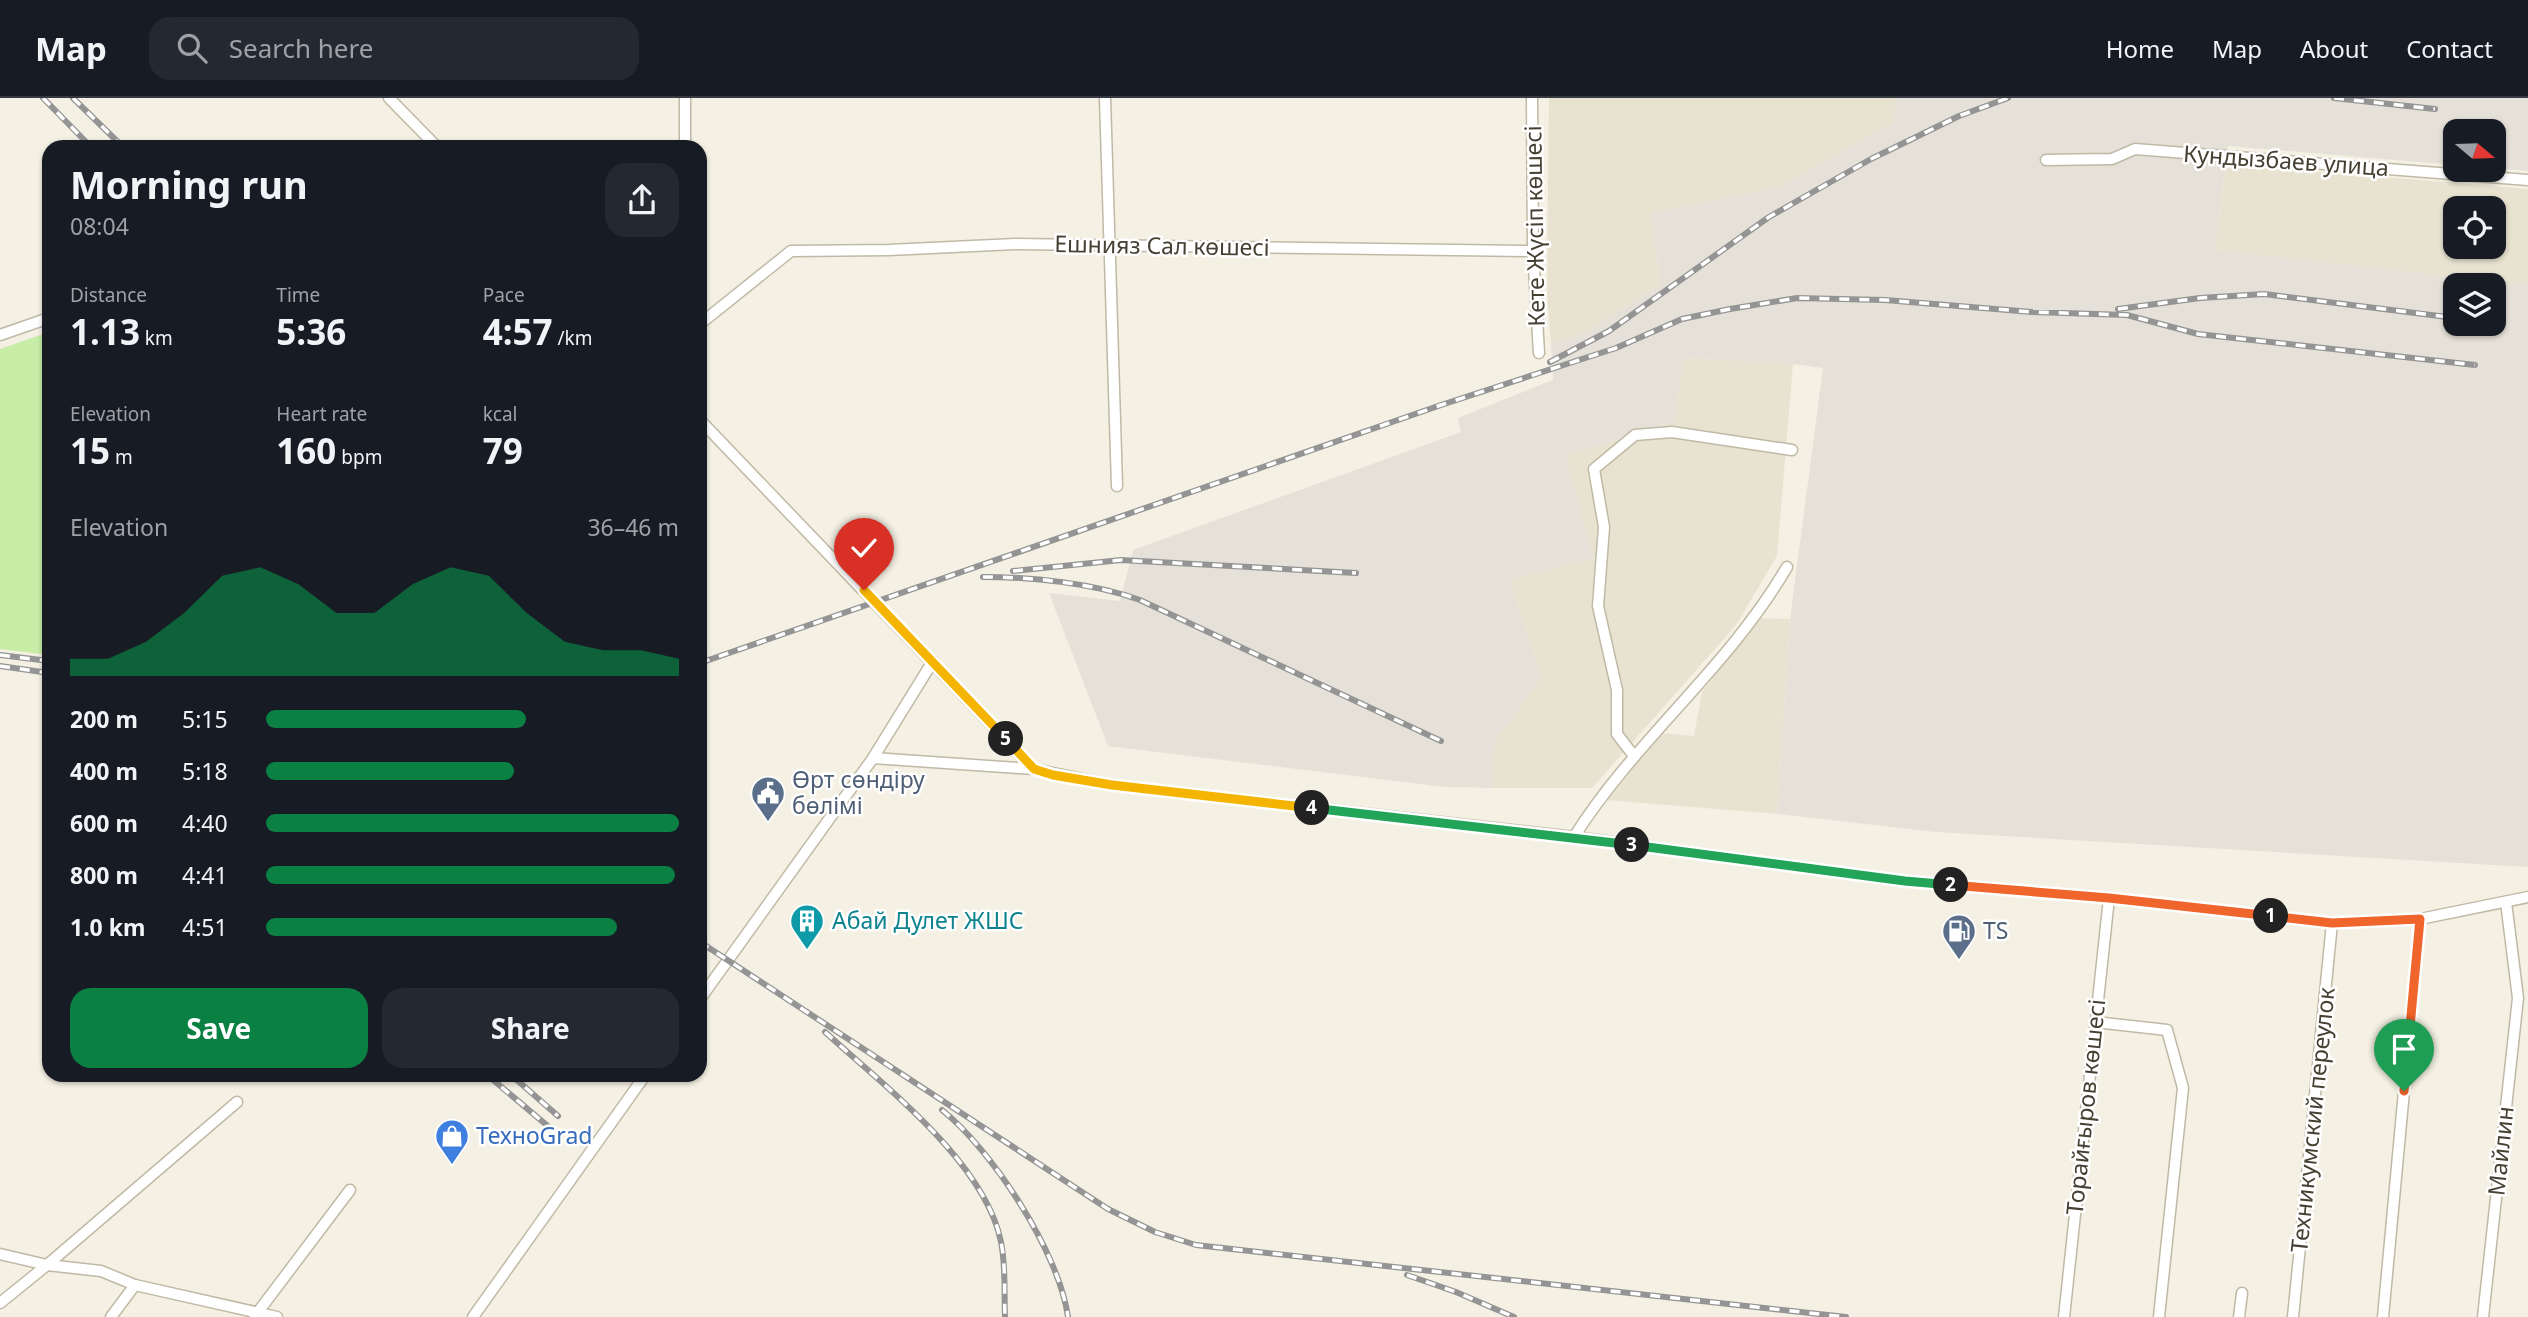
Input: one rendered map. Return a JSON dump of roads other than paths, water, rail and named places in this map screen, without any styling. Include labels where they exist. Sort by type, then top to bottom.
[{"type":"street","points":[[388,98],[430,140]]},
{"type":"street","points":[[685,98],[685,140]]},
{"type":"street","points":[[1105,98],[1117,486]]},
{"type":"street","name":"Кете Жүсіп көшесі","points":[[1532,98],[1533,251],[1539,353]]},
{"type":"street","name":"Кундызбаев улица","points":[[2046,160],[2112,159],[2135,149],[2528,180]]},
{"type":"street","name":"Ешнияз Сал көшесі","points":[[707,318],[791,251],[1015,244],[1533,251]]},
{"type":"street","points":[[0,335],[42,320]]},
{"type":"street","points":[[707,427],[1034,769]]},
{"type":"street","points":[[1634,757],[1617,733],[1616,690],[1598,606],[1604,527],[1594,469],[1635,435],[1672,432],[1792,450]]},
{"type":"street","points":[[1574,837],[1591,810],[1634,757],[1768,600],[1787,567]]},
{"type":"street","points":[[707,989],[873,758],[933,662]]},
{"type":"street","points":[[873,758],[1034,769],[1112,785],[1574,837],[1905,881],[2109,898],[2332,923],[2420,919],[2528,897]]},
{"type":"street","name":"Торайғыров көшесі","points":[[2064,1317],[2109,898]]},
{"type":"street","name":"Майлин","points":[[2483,1317],[2518,998],[2506,902]]},
{"type":"street","points":[[2383,1317],[2420,919]]},
{"type":"street","name":"Техникумский переулок","points":[[2293,1317],[2332,923]]},
{"type":"street","points":[[2095,1022],[2167,1030],[2183,1088],[2159,1317]]},
{"type":"street","points":[[473,1317],[640,1082]]},
{"type":"street","points":[[0,1303],[237,1102]]},
{"type":"street","points":[[256,1315],[350,1189]]},
{"type":"street","points":[[0,1254],[47,1265],[102,1271],[135,1285],[256,1315],[277,1317]]},
{"type":"street","points":[[111,1317],[135,1285]]},
{"type":"street","points":[[2239,1317],[2242,1293]]},
{"type":"railway","points":[[43,98],[84,140]]},
{"type":"railway","points":[[73,98],[116,140]]},
{"type":"railway","points":[[1550,362],[1609,331],[1769,217],[1871,159],[1959,116],[2008,98]]},
{"type":"railway","points":[[2334,98],[2435,109]]},
{"type":"railway","points":[[2118,309],[2200,298],[2264,294],[2443,316]]},
{"type":"railway","points":[[707,661],[1441,405],[1616,348],[1682,319],[1730,309],[1797,298],[1885,300],[2032,312],[2127,315],[2198,334],[2475,365]]},
{"type":"railway","points":[[1013,571],[1121,560],[1356,573]]},
{"type":"railway","points":[[983,577],[1063,582],[1103,589],[1140,600],[1441,741]]},
{"type":"railway","points":[[0,655],[42,660]]},
{"type":"railway","points":[[0,666],[42,672]]},
{"type":"railway","points":[[707,947],[1108,1209],[1155,1232],[1196,1245],[1846,1317]]},
{"type":"railway","points":[[825,1032],[929,1127],[975,1183],[991,1212],[1001,1242],[1005,1317]]},
{"type":"railway","points":[[496,1082],[549,1127]]},
{"type":"railway","points":[[519,1082],[558,1116]]},
{"type":"railway","points":[[942,1110],[982,1150],[1020,1204],[1052,1263],[1068,1317]]},
{"type":"railway","points":[[1407,1275],[1514,1317]]},
{"type":"place","name":"Өрт сөндіру бөлімі","points":[[768,823]]},
{"type":"place","name":"Абай Дулет ЖШС","points":[[807,951]]},
{"type":"place","name":"TS","points":[[1959,961]]},
{"type":"place","name":"ТехноGrad","points":[[452,1166]]}]
